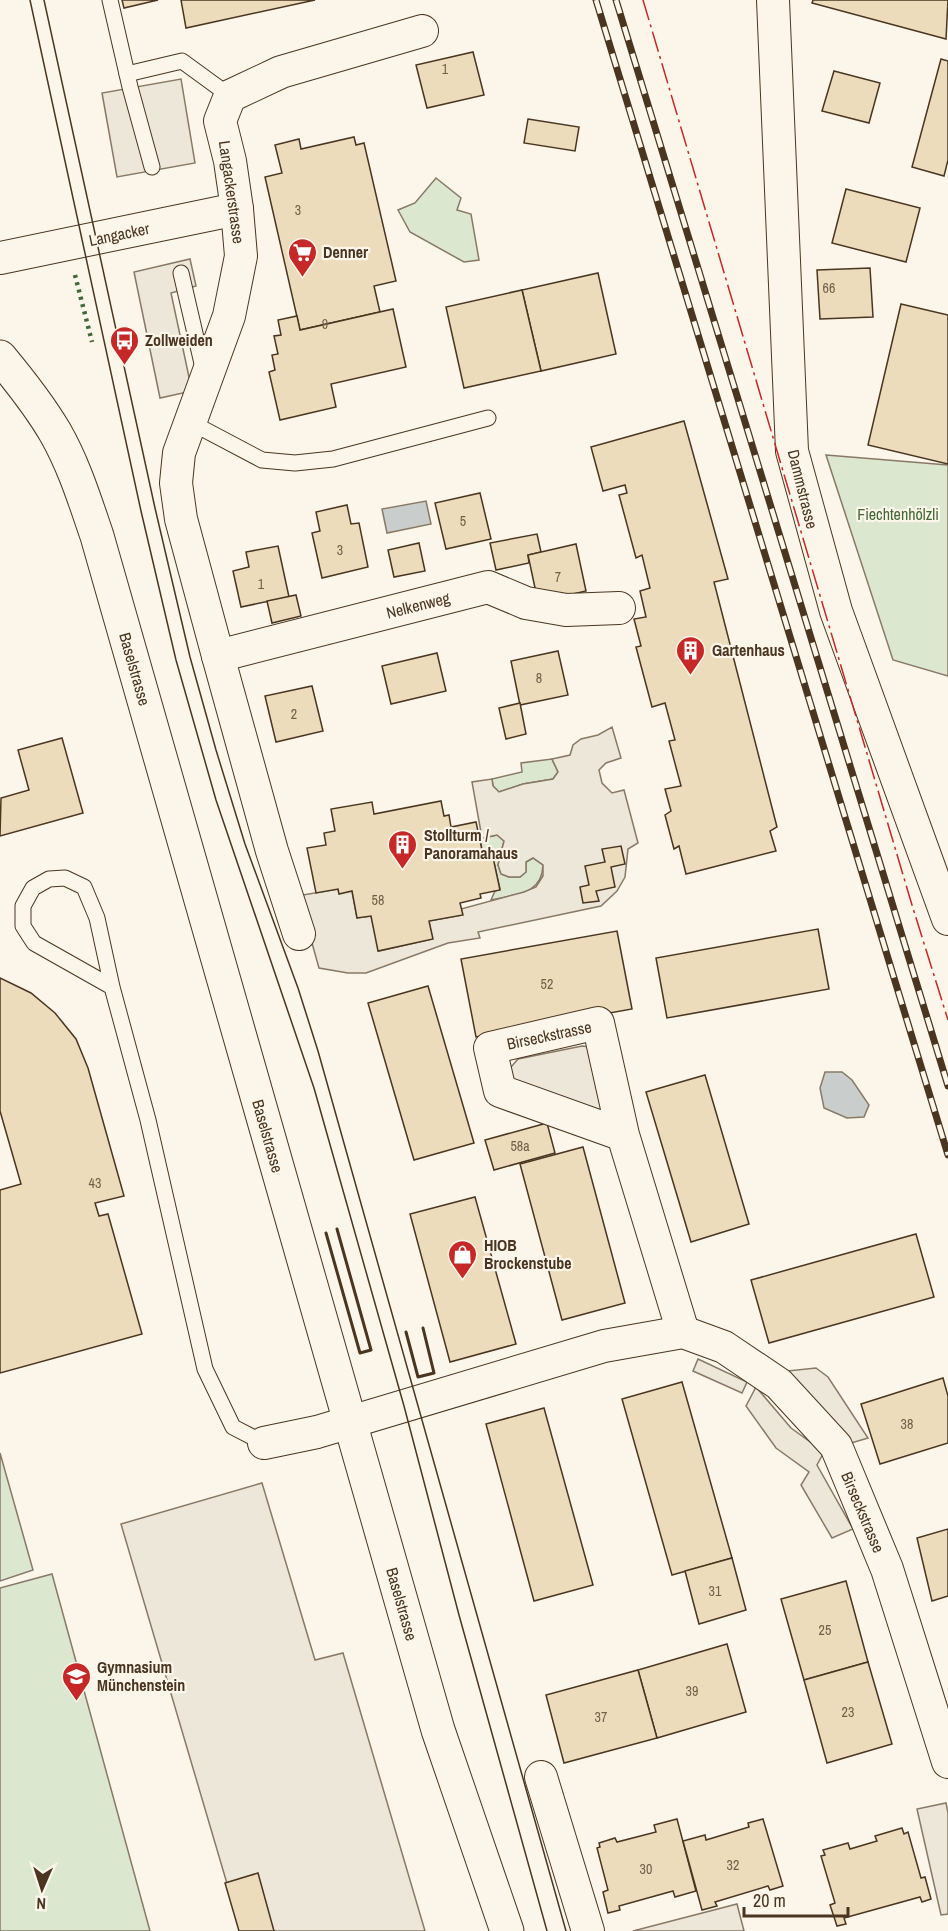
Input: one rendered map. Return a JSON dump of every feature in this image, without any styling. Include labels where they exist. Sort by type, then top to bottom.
[{"type":"main road","name":"Baselstrasse","points":[[0,357],[38,404],[56,434],[73,468],[97,536],[438,1730],[507,1931]]},
{"type":"street","name":"Dammstrasse","points":[[773,0],[792,451],[836,611],[948,919]]},
{"type":"street","points":[[230,96],[281,72],[422,31]]},
{"type":"street","name":"Langackerstrasse","points":[[218,656],[181,519],[176,483],[180,453],[229,316],[241,256],[230,161],[220,121],[230,96]]},
{"type":"street","name":"Langacker","points":[[0,258],[237,209]]},
{"type":"street","name":"Nelkenweg","points":[[218,656],[488,587],[526,603],[566,610],[619,608]]},
{"type":"street","points":[[218,656],[272,851],[299,934]]},
{"type":"street","name":"Birseckstrasse","points":[[623,1135],[500,1091],[490,1048],[598,1023],[623,1135],[683,1332],[724,1347],[779,1384],[836,1446],[887,1569],[948,1762]]},
{"type":"street","points":[[264,1443],[317,1432],[604,1346],[683,1332]]},
{"type":"street","points":[[540,1777],[588,1931]]},
{"type":"lane","points":[[110,0],[152,167]]},
{"type":"lane","points":[[128,74],[182,61],[230,96]]},
{"type":"lane","points":[[181,273],[206,384]]},
{"type":"lane","points":[[192,423],[262,460],[295,463],[333,459],[488,418]]},
{"type":"lane","points":[[112,987],[34,943],[23,926],[23,906],[33,888],[49,879],[65,878],[84,887],[97,918],[112,987],[148,1120],[205,1369],[233,1426],[264,1443]]},
{"type":"green space","points":[[436,178],[461,198],[457,210],[471,214],[479,260],[464,262],[410,232],[398,210],[415,203]]},
{"type":"green space","name":"Fiechtenhölzli","points":[[826,455],[948,465],[948,676],[893,660]]},
{"type":"green space","points":[[552,759],[558,772],[553,779],[523,784],[499,792],[493,786],[492,779],[522,772],[521,763]]},
{"type":"green space","points":[[497,835],[504,841],[498,865],[501,874],[520,877],[526,872],[526,862],[533,858],[543,865],[542,875],[533,888],[491,900],[495,891],[500,889],[491,849],[482,850],[480,839]]},
{"type":"green space","points":[[0,1453],[33,1570],[0,1581]]},
{"type":"green space","points":[[52,1574],[150,1931],[0,1931],[0,1588]]},
{"type":"shaded area","points":[[181,79],[195,163],[117,177],[102,93]]},
{"type":"shaded area","points":[[190,259],[196,286],[171,293],[192,391],[160,398],[134,272]]},
{"type":"shaded area","points":[[426,501],[431,524],[387,533],[382,509]]},
{"type":"shaded area","points":[[612,727],[621,758],[606,763],[599,770],[602,783],[612,793],[624,790],[638,843],[628,849],[625,877],[617,891],[601,906],[478,932],[480,938],[448,943],[366,973],[348,973],[319,968],[298,893],[303,895],[338,889],[339,893],[352,891],[357,918],[371,916],[379,951],[432,939],[429,921],[462,915],[461,909],[536,887],[543,876],[543,865],[533,858],[526,862],[526,872],[520,877],[501,874],[498,865],[504,841],[497,835],[482,838],[472,782],[492,779],[493,786],[499,792],[523,784],[553,779],[558,772],[552,759],[570,755],[573,745],[581,739],[598,735]]},
{"type":"shaded area","points":[[582,1046],[590,1047],[609,1114],[512,1089],[509,1076],[511,1067],[518,1059]]},
{"type":"shaded area","points":[[825,1072],[842,1072],[852,1080],[869,1105],[864,1117],[847,1118],[824,1108],[820,1088]]},
{"type":"shaded area","points":[[698,1359],[747,1382],[742,1393],[693,1371]]},
{"type":"shaded area","points":[[816,1368],[828,1377],[868,1438],[848,1444],[787,1371]]},
{"type":"shaded area","points":[[756,1387],[791,1428],[824,1452],[817,1465],[853,1529],[832,1538],[801,1485],[809,1472],[776,1448],[746,1406]]},
{"type":"shaded area","points":[[262,1483],[315,1660],[343,1653],[425,1931],[241,1931],[121,1524]]},
{"type":"shaded area","points":[[946,1803],[948,1813],[948,1914],[941,1915],[917,1809]]},
{"type":"shaded area","points":[[737,1904],[744,1931],[633,1931]]},
{"type":"building","points":[[122,0],[158,0],[124,8]]},
{"type":"building","points":[[181,0],[315,0],[186,28]]},
{"type":"building","points":[[813,0],[948,0],[946,39],[812,3]]},
{"type":"building","points":[[473,52],[484,95],[427,108],[416,65]]},
{"type":"building","points":[[941,59],[948,61],[948,160],[944,176],[912,167]]},
{"type":"building","points":[[834,71],[880,83],[869,123],[822,111]]},
{"type":"building","points":[[528,119],[579,127],[575,151],[524,143]]},
{"type":"building","points":[[354,137],[356,145],[364,143],[396,281],[374,286],[380,312],[300,330],[265,177],[282,173],[275,145],[299,139],[301,149]]},
{"type":"building","points":[[846,189],[920,208],[906,262],[832,243]]},
{"type":"building","points":[[870,268],[873,317],[820,319],[817,270]]},
{"type":"building","points":[[598,273],[616,354],[541,371],[522,290]]},
{"type":"building","points":[[522,290],[541,371],[464,388],[446,307]]},
{"type":"building","points":[[901,304],[948,315],[948,464],[868,445]]},
{"type":"building","points":[[393,309],[406,367],[331,384],[336,407],[280,420],[269,372],[275,370],[272,355],[278,354],[274,336],[281,335],[278,320],[297,316],[300,330]]},
{"type":"building","name":"Gartenhaus","points":[[684,421],[728,579],[714,582],[777,827],[770,831],[776,851],[686,874],[679,846],[674,849],[665,815],[671,811],[665,789],[681,786],[669,741],[675,740],[665,703],[652,707],[636,647],[641,646],[634,619],[646,617],[640,591],[650,588],[642,555],[636,558],[619,495],[627,493],[625,485],[603,491],[591,447]]},
{"type":"building","points":[[480,493],[491,539],[446,549],[435,503]]},
{"type":"building","points":[[347,505],[351,524],[359,523],[368,567],[322,578],[312,533],[320,531],[316,512]]},
{"type":"building","points":[[537,534],[541,552],[528,555],[529,563],[496,570],[490,543]]},
{"type":"building","points":[[419,543],[425,571],[394,577],[388,550]]},
{"type":"building","points":[[576,544],[586,591],[538,602],[528,555]]},
{"type":"building","points":[[278,546],[289,597],[241,607],[233,571],[249,567],[246,552]]},
{"type":"building","points":[[296,595],[301,616],[272,623],[267,601]]},
{"type":"building","points":[[558,651],[568,695],[520,705],[511,661]]},
{"type":"building","points":[[437,653],[446,691],[391,704],[382,666]]},
{"type":"building","points":[[312,686],[323,731],[276,742],[265,696]]},
{"type":"building","points":[[520,703],[526,734],[506,739],[499,708]]},
{"type":"building","points":[[62,738],[83,813],[0,836],[1,798],[29,790],[18,750]]},
{"type":"building","name":"Stollturm / Panoramahaus","points":[[441,801],[444,816],[449,815],[451,827],[476,822],[482,850],[491,848],[500,890],[480,894],[481,898],[460,903],[463,915],[429,921],[433,939],[378,951],[371,916],[357,918],[352,891],[339,894],[338,889],[316,893],[307,848],[326,845],[324,833],[335,831],[331,809],[372,802],[374,814]]},
{"type":"building","points":[[621,846],[625,864],[611,867],[615,887],[596,891],[599,901],[583,903],[580,887],[589,885],[585,866],[605,862],[602,849]]},
{"type":"building","points":[[818,929],[829,989],[667,1018],[656,958]]},
{"type":"building","points":[[617,931],[632,1009],[476,1037],[461,959]]},
{"type":"building","points":[[0,978],[31,993],[55,1013],[76,1039],[88,1068],[124,1196],[95,1203],[99,1216],[108,1214],[142,1334],[0,1373],[0,1190],[21,1184],[0,1111]]},
{"type":"building","points":[[428,986],[474,1143],[414,1160],[368,1003]]},
{"type":"building","points":[[705,1075],[749,1224],[691,1242],[646,1092]]},
{"type":"building","points":[[547,1123],[555,1153],[494,1170],[485,1140]]},
{"type":"building","points":[[583,1147],[625,1303],[562,1320],[520,1164]]},
{"type":"building","name":"HIOB Brockenstube","points":[[475,1197],[516,1344],[450,1362],[410,1214]]},
{"type":"building","points":[[916,1234],[934,1297],[769,1343],[751,1280]]},
{"type":"building","points":[[943,1378],[948,1396],[948,1443],[880,1464],[861,1404]]},
{"type":"building","points":[[682,1382],[732,1558],[672,1575],[622,1399]]},
{"type":"building","points":[[544,1408],[593,1585],[534,1601],[486,1424]]},
{"type":"building","points":[[948,1529],[948,1596],[932,1601],[917,1538]]},
{"type":"building","points":[[732,1558],[746,1610],[699,1624],[685,1571]]},
{"type":"building","points":[[846,1581],[868,1662],[804,1680],[781,1599]]},
{"type":"building","points":[[727,1644],[746,1712],[657,1738],[638,1670]]},
{"type":"building","points":[[868,1662],[892,1744],[827,1763],[804,1680]]},
{"type":"building","points":[[638,1670],[657,1738],[564,1763],[546,1695]]},
{"type":"building","points":[[677,1819],[696,1891],[675,1897],[673,1891],[619,1906],[620,1910],[608,1913],[603,1892],[608,1890],[597,1848],[600,1847],[599,1843],[615,1838],[617,1842],[656,1832],[654,1825]]},
{"type":"building","points":[[763,1819],[783,1886],[770,1890],[768,1886],[715,1902],[717,1906],[702,1910],[683,1841],[705,1835],[706,1840],[749,1827],[748,1823]]},
{"type":"building","points":[[902,1828],[904,1834],[908,1832],[921,1878],[925,1877],[931,1899],[922,1902],[920,1897],[844,1918],[846,1924],[837,1926],[830,1905],[835,1903],[821,1856],[825,1855],[823,1850],[848,1843],[850,1849],[877,1841],[875,1836]]},
{"type":"building","points":[[258,1873],[274,1931],[239,1931],[225,1883]]},
{"type":"tram line","points":[[30,0],[141,511],[176,660],[216,800],[314,1088],[404,1406],[459,1615],[547,1931]]},
{"type":"tram line","points":[[44,0],[155,508],[190,657],[245,844],[298,988],[318,1051],[566,1931]]},
{"type":"railway","points":[[596,0],[948,1155]]},
{"type":"railway","points":[[616,0],[948,1086]]},
{"type":"hedge","points":[[75,275],[92,342]]},
{"type":"wall","points":[[326,1233],[360,1353],[371,1350],[337,1229]]},
{"type":"wall","points":[[406,1332],[418,1377],[434,1373],[423,1328]]},
{"type":"power","points":[[643,0],[948,1020]]},
{"type":"place","name":"Denner","points":[[302,278]]},
{"type":"place","name":"Zollweiden","points":[[124,366]]},
{"type":"place","name":"Gartenhaus","points":[[691,676]]},
{"type":"place","name":"Stollturm / Panoramahaus","points":[[403,870]]},
{"type":"place","name":"HIOB Brockenstube","points":[[463,1280]]},
{"type":"place","name":"Gymnasium Münchenstein","points":[[76,1702]]}]
